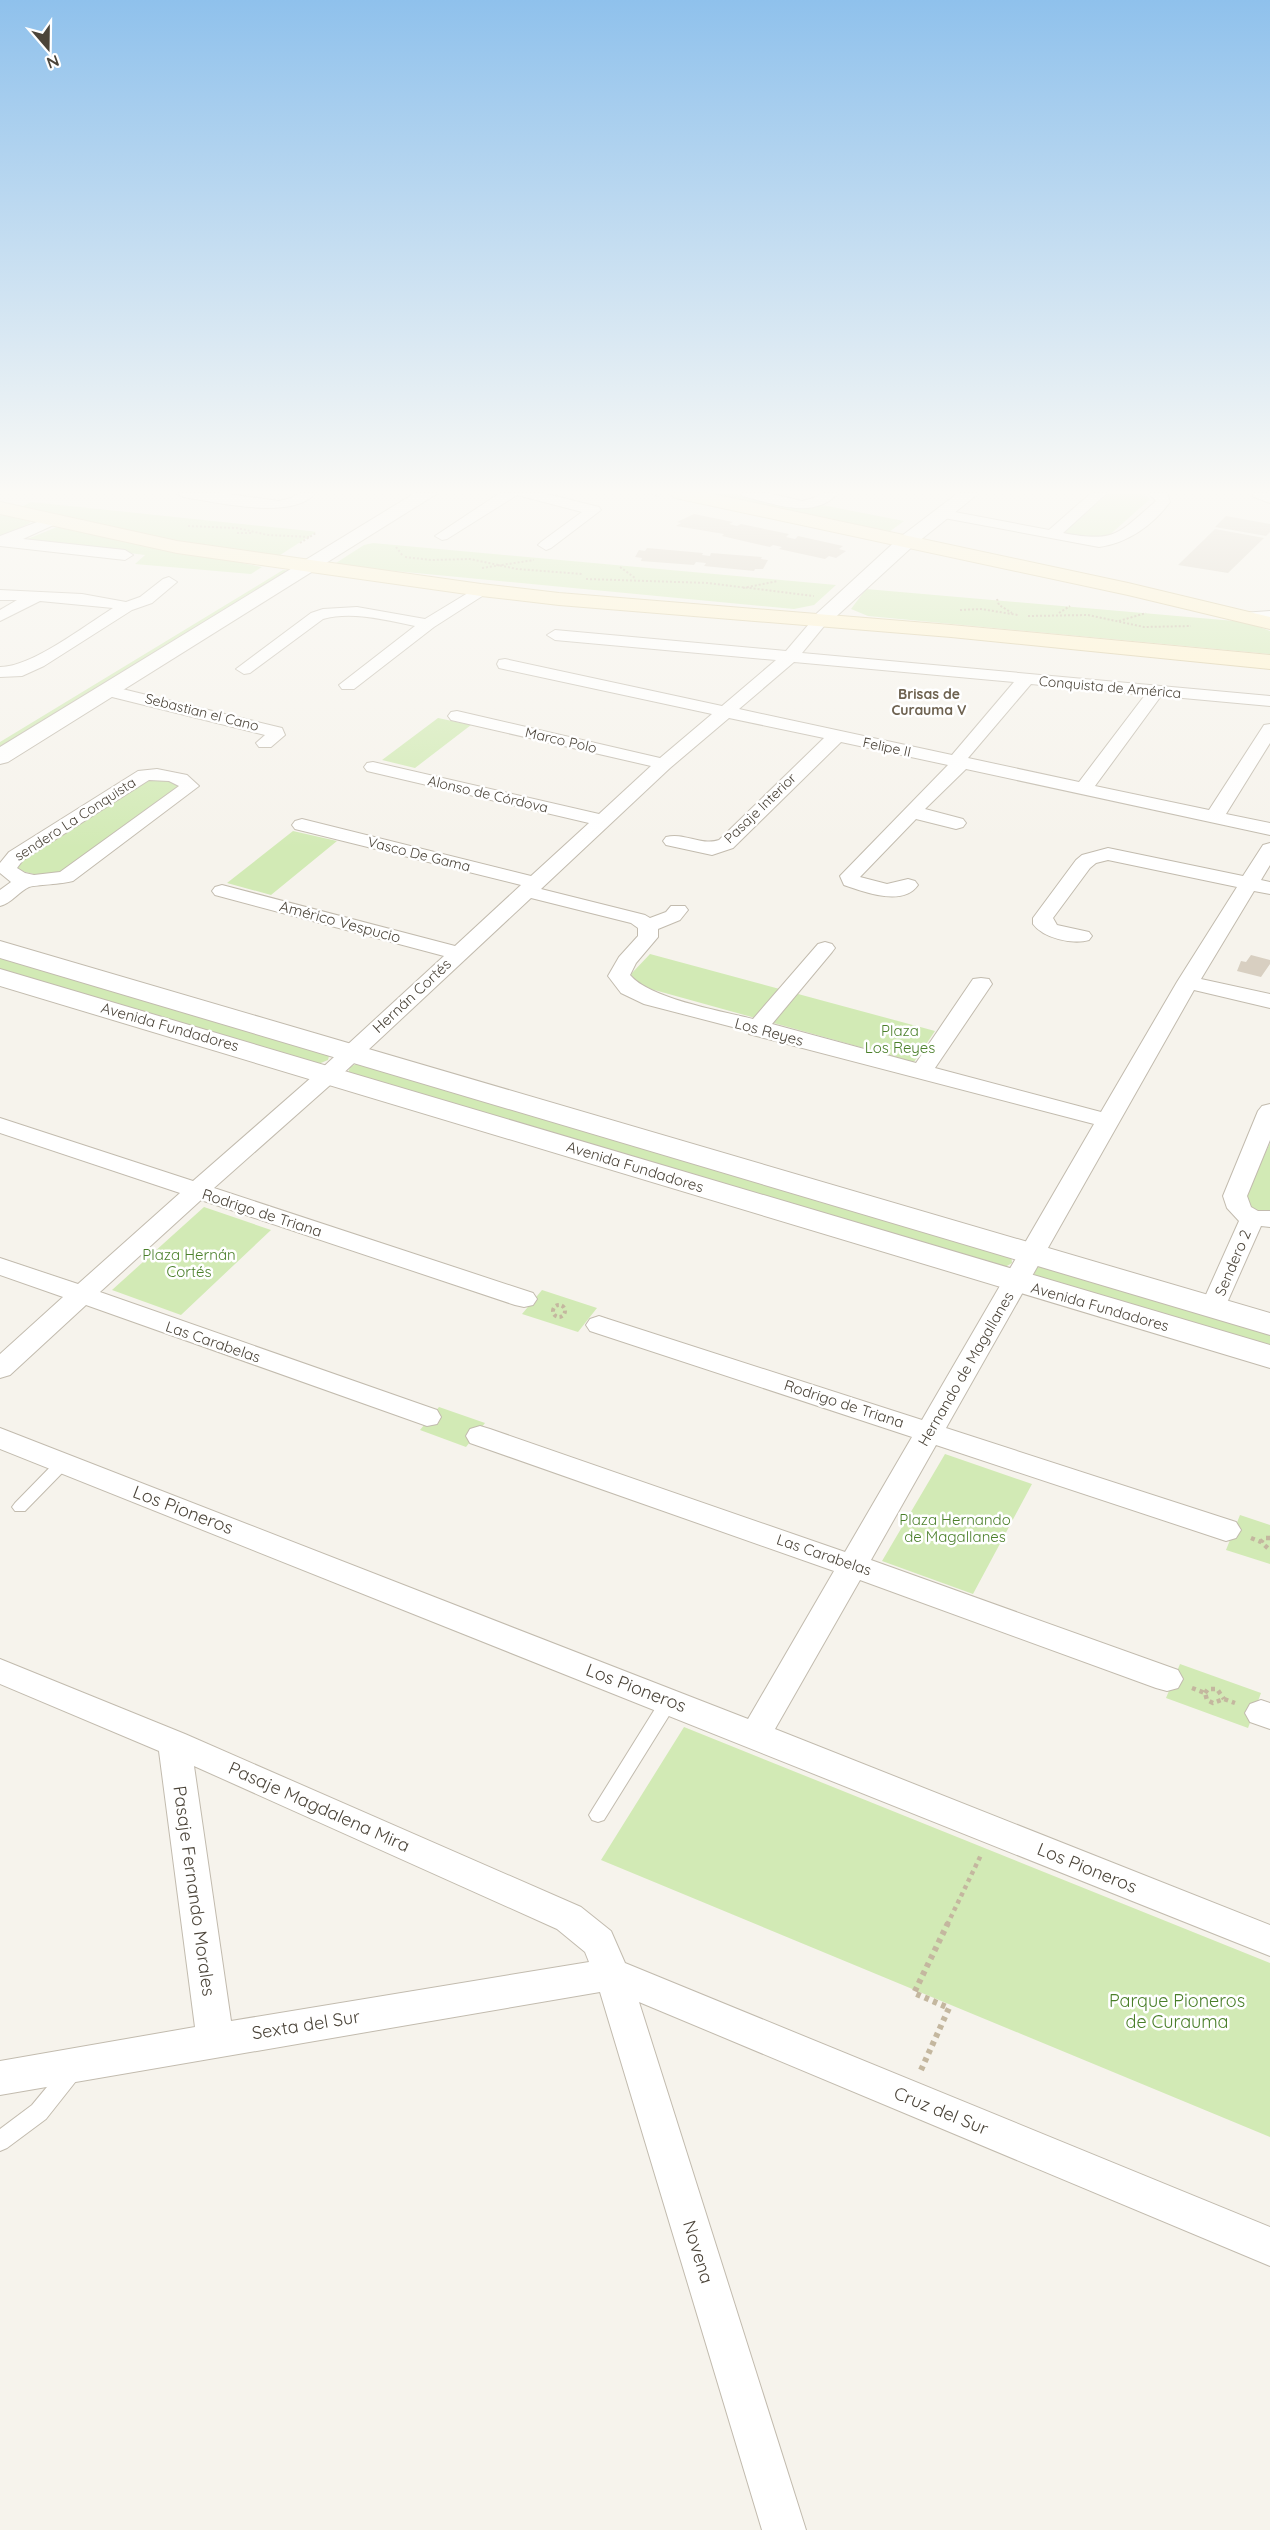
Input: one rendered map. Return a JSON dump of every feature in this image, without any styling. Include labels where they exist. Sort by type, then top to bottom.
[{"type":"main road","points":[[709,611],[1270,662]]},
{"type":"main road","points":[[1220,611],[1270,623]]},
{"type":"street","points":[[0,684],[8,672],[38,662],[119,611]]},
{"type":"street","points":[[0,736],[205,611]]},
{"type":"street","points":[[0,757],[240,611]]},
{"type":"street","points":[[348,685],[448,611]]},
{"type":"street","points":[[820,620],[830,611]]},
{"type":"street","points":[[244,669],[317,616],[327,612],[356,612],[428,624]]},
{"type":"street","name":"Hernán Cortés","points":[[0,1369],[329,1074],[457,953],[664,764],[791,656],[820,620]]},
{"type":"street","name":"Conquista de América","points":[[555,635],[1270,701]]},
{"type":"street","name":"Felipe II","points":[[505,664],[1215,816],[1270,830]]},
{"type":"street","points":[[908,885],[893,890],[876,888],[851,881],[850,876],[960,762],[1026,679]]},
{"type":"street","name":"Sebastian el Cano","points":[[110,691],[276,732],[276,735],[265,743]]},
{"type":"street","points":[[1083,788],[1156,691]]},
{"type":"street","name":"Marco Polo","points":[[457,716],[664,764]]},
{"type":"street","points":[[1215,816],[1270,729]]},
{"type":"street","name":"Pasaje Interior","points":[[673,841],[712,849],[726,844],[836,736]]},
{"type":"street","name":"Alonso de Córdova","points":[[373,767],[604,821]]},
{"type":"street","name":"sendero La Conquista","points":[[145,775],[168,776],[186,782],[190,786],[66,877],[43,881],[26,880],[9,873],[6,868],[9,862],[138,778],[145,775]]},
{"type":"street","points":[[912,812],[956,823]]},
{"type":"street","name":"Vasco De Gama","points":[[302,825],[531,887]]},
{"type":"street","name":"Hernando de Magallanes","points":[[755,1735],[1188,982],[1259,886],[1270,849]]},
{"type":"street","points":[[1082,936],[1050,930],[1043,924],[1043,918],[1083,864],[1089,858],[1098,855],[1124,856],[1259,886]]},
{"type":"street","points":[[0,900],[26,880]]},
{"type":"street","points":[[531,887],[638,919],[648,926],[673,916],[678,910]]},
{"type":"street","name":"Américo Vespucio","points":[[222,891],[457,953]]},
{"type":"street","name":"Los Reyes","points":[[648,926],[648,937],[626,961],[619,976],[628,988],[652,999],[757,1029],[1108,1121]]},
{"type":"street","points":[[757,1029],[825,948]]},
{"type":"street","name":"Avenida Fundadores","points":[[0,949],[1270,1324]]},
{"type":"street","name":"Avenida Fundadores","points":[[0,977],[1270,1358]]},
{"type":"street","points":[[1188,982],[1261,999],[1261,986],[1270,982]]},
{"type":"street","points":[[921,1072],[981,984]]},
{"type":"street","name":"Sendero 2","points":[[1214,1308],[1261,1219],[1242,1211],[1236,1203],[1236,1196],[1270,1111]]},
{"type":"street","name":"Rodrigo de Triana","points":[[0,1125],[195,1192],[524,1299]]},
{"type":"street","name":"Las Carabelas","points":[[0,1266],[427,1417]]},
{"type":"street","name":"Rodrigo de Triana","points":[[599,1325],[1226,1530]]},
{"type":"street","name":"Las Carabelas","points":[[480,1436],[854,1566],[1167,1679]]},
{"type":"street","name":"Los Pioneros","points":[[0,1438],[755,1735],[1270,1941]]},
{"type":"street","name":"Pasaje Magdalena Mira","points":[[0,1671],[174,1743],[569,1918],[599,1942],[612,1974]]},
{"type":"street","name":"Pasaje Fernando Morales","points":[[174,1743],[215,2040]]},
{"type":"street","name":"Sexta del Sur","points":[[0,2078],[612,1974]]},
{"type":"street","name":"Cruz del Sur","points":[[612,1974],[1270,2247]]},
{"type":"street","name":"Novena","points":[[612,1974],[784,2530]]},
{"type":"lane","points":[[1242,616],[1270,614]]},
{"type":"lane","points":[[20,1507],[63,1463]]},
{"type":"lane","points":[[598,1815],[669,1701]]},
{"type":"lane","points":[[0,2141],[39,2112],[78,2064]]},
{"type":"path","points":[[995,611],[1057,621]]},
{"type":"path","points":[[1010,611],[1016,614]]},
{"type":"path","points":[[1052,616],[1061,611]]},
{"type":"path","points":[[1100,623],[1142,616],[1147,612]]},
{"type":"path","points":[[1032,616],[1088,615],[1144,627],[1195,627]]},
{"type":"path","points":[[1270,1538],[1264,1538],[1262,1542],[1264,1548],[1270,1550]]},
{"type":"path","points":[[909,2097],[949,2008],[914,1993],[993,1830]]},
{"type":"green space","points":[[215,611],[227,611],[0,751],[0,742]]},
{"type":"green space","points":[[856,611],[1120,611],[1246,622],[1270,631],[1270,654],[868,616]]},
{"type":"green space","points":[[438,718],[471,725],[415,768],[382,760]]},
{"type":"green space","points":[[156,778],[181,785],[68,870],[46,877],[17,870],[15,866],[141,781]]},
{"type":"green space","points":[[293,831],[337,841],[271,895],[227,883]]},
{"type":"green space","points":[[0,954],[330,1052],[328,1060],[316,1065],[0,970]]},
{"type":"green space","name":"Plaza Los Reyes","points":[[650,954],[935,1031],[914,1062],[647,988],[634,980],[631,974]]},
{"type":"green space","points":[[362,1061],[1011,1253],[1012,1263],[1000,1270],[347,1076],[350,1067]]},
{"type":"green space","points":[[1270,1143],[1270,1214],[1258,1214],[1243,1202]]},
{"type":"green space","name":"Plaza Hernán Cortés","points":[[204,1207],[271,1230],[181,1315],[112,1290]]},
{"type":"green space","points":[[1045,1263],[1270,1330],[1270,1350],[1035,1280],[1034,1270]]},
{"type":"green space","points":[[542,1290],[597,1308],[578,1332],[522,1314]]},
{"type":"green space","points":[[439,1407],[485,1423],[466,1447],[420,1430]]},
{"type":"green space","name":"Plaza Hernando de Magallanes","points":[[945,1454],[1032,1484],[973,1594],[882,1561]]},
{"type":"green space","points":[[1240,1515],[1270,1525],[1270,1564],[1226,1550]]},
{"type":"green space","points":[[1180,1664],[1261,1693],[1248,1728],[1166,1698]]},
{"type":"green space","name":"Parque Pioneros de Curauma","points":[[684,1727],[1270,1963],[1270,2137],[601,1860]]},
{"type":"building","points":[[1251,955],[1270,960],[1270,964],[1261,977],[1237,971],[1241,961],[1246,962]]},
{"type":"district","name":"Brisas de Curauma V","points":[[929,702]]}]
